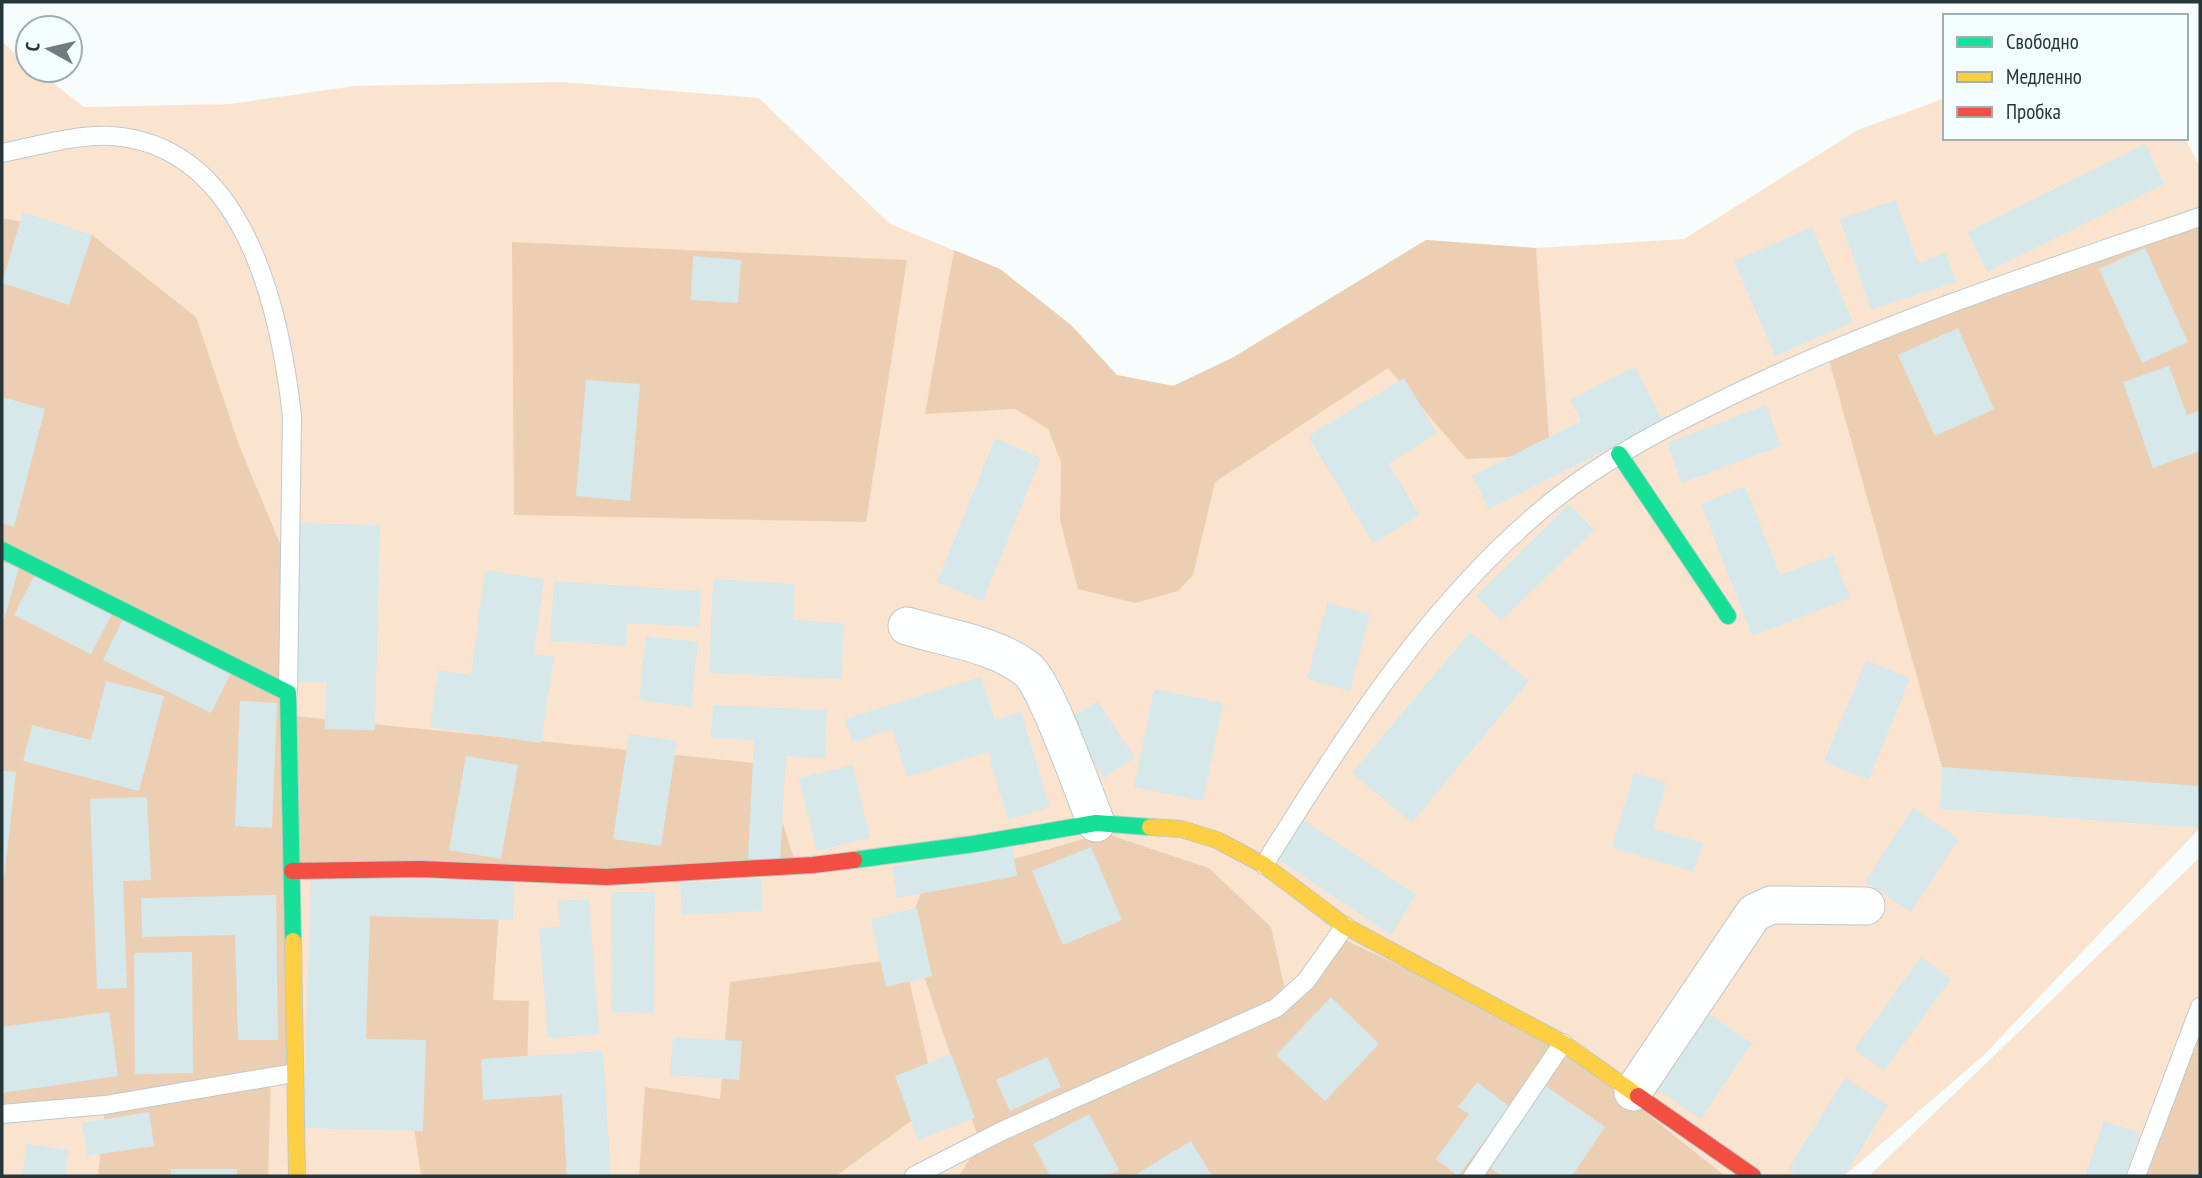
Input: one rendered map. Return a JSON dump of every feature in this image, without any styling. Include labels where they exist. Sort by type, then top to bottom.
[{"type":"street","points":[[1619,454],[1728,616]]},
{"type":"street","points":[[2,550],[288,693],[297,1176]]},
{"type":"street","points":[[907,626],[1000,653],[1029,671],[1045,696],[1096,823]]},
{"type":"street","points":[[292,870],[420,869],[606,877],[799,866],[974,844],[1096,823],[1181,829],[1217,840],[1264,865],[1345,926],[1563,1043],[1753,1176]]},
{"type":"street","points":[[1633,1092],[1754,913],[1771,905],[1866,906]]},
{"type":"lane","points":[[2,153],[88,136],[112,136],[147,143],[181,158],[204,176],[239,222],[260,270],[277,323],[287,371],[292,416],[288,693]]},
{"type":"lane","points":[[1264,865],[1327,764],[1426,629],[1484,563],[1539,512],[1588,473],[1704,409],[1854,341],[2052,267],[2200,217]]},
{"type":"lane","points":[[914,1176],[1002,1130],[1276,1008],[1306,981],[1345,926]]},
{"type":"lane","points":[[2136,1176],[2200,1007]]},
{"type":"lane","points":[[1473,1176],[1563,1043]]},
{"type":"lane","points":[[2,1114],[105,1105],[294,1073]]},
{"type":"shaded area","points":[[2,42],[14,52],[14,84],[54,84],[84,107],[230,104],[355,86],[561,82],[759,98],[890,224],[1000,269],[1071,325],[1117,375],[1173,386],[1232,358],[1426,240],[1536,248],[1684,239],[1858,130],[1943,99],[1943,140],[2186,140],[2200,167],[2200,828],[1984,1055],[1844,1176],[2,1176]]},
{"type":"shaded area","points":[[2200,210],[2200,823],[1942,767],[1828,357],[2123,232]]},
{"type":"shaded area","points":[[2,218],[92,235],[196,317],[239,445],[281,546],[285,715],[764,764],[798,871],[288,865],[291,1074],[271,1078],[268,1176],[98,1176],[105,1109],[2,1113]]},
{"type":"shaded area","points":[[1426,240],[1536,248],[1550,455],[1466,459],[1388,368],[1215,482],[1193,575],[1178,591],[1135,603],[1078,589],[1060,520],[1061,462],[1048,429],[1015,409],[925,414],[954,250],[1000,269],[1071,325],[1117,375],[1173,386],[1232,358]]},
{"type":"shaded area","points":[[512,242],[907,260],[866,522],[514,515]]},
{"type":"shaded area","points":[[1104,833],[1209,868],[1271,927],[1289,1007],[1341,938],[1552,1038],[1725,1176],[959,1176],[980,1143],[908,928],[924,885]]},
{"type":"shaded area","points":[[2200,857],[2200,1176],[1869,1176]]},
{"type":"shaded area","points":[[342,890],[500,898],[493,1000],[529,1001],[527,1073],[591,1074],[589,1176],[421,1176],[411,1105],[343,1088]]},
{"type":"shaded area","points":[[904,958],[937,1102],[836,1176],[639,1176],[645,1087],[720,1099],[730,982]]},
{"type":"shaded area","points":[[2200,1036],[2200,1176],[2143,1176],[2180,1063]]},
{"type":"building","points":[[2146,144],[2164,184],[1987,272],[1967,232]]},
{"type":"building","points":[[1896,200],[1918,263],[1946,253],[1956,282],[1871,310],[1840,219]]},
{"type":"building","points":[[23,212],[92,235],[69,305],[2,283]]},
{"type":"building","points":[[1812,227],[1853,322],[1775,356],[1734,261]]},
{"type":"building","points":[[2145,248],[2188,342],[2142,363],[2099,269]]},
{"type":"building","points":[[693,256],[741,260],[738,303],[691,300]]},
{"type":"building","points":[[1958,328],[1994,409],[1935,436],[1898,355]]},
{"type":"building","points":[[2169,366],[2187,415],[2200,410],[2200,451],[2153,468],[2123,382]]},
{"type":"building","points":[[1635,367],[1663,421],[1489,509],[1472,476],[1581,421],[1570,400]]},
{"type":"building","points":[[1404,378],[1437,433],[1388,464],[1420,515],[1373,543],[1308,436]]},
{"type":"building","points":[[586,380],[640,384],[630,501],[576,496]]},
{"type":"building","points":[[2,397],[45,409],[14,527],[2,523]]},
{"type":"building","points":[[1766,405],[1781,446],[1682,483],[1667,443]]},
{"type":"building","points":[[995,438],[1041,458],[983,601],[937,582]]},
{"type":"building","points":[[1745,486],[1780,575],[1833,555],[1850,598],[1752,636],[1701,504]]},
{"type":"building","points":[[1569,504],[1594,530],[1501,621],[1476,596]]},
{"type":"building","points":[[298,523],[380,525],[375,730],[325,729],[326,683],[294,682]]},
{"type":"building","points":[[2,562],[19,567],[4,620],[2,619]]},
{"type":"building","points":[[485,570],[544,579],[534,654],[554,657],[541,743],[430,727],[438,670],[471,675]]},
{"type":"building","points":[[37,571],[114,610],[91,654],[14,615]]},
{"type":"building","points":[[713,579],[795,584],[793,620],[844,623],[841,679],[709,673]]},
{"type":"building","points":[[554,581],[701,591],[699,627],[628,623],[626,646],[550,641]]},
{"type":"building","points":[[1327,603],[1370,614],[1350,691],[1307,679]]},
{"type":"building","points":[[124,617],[232,671],[211,713],[103,660]]},
{"type":"building","points":[[1470,632],[1529,681],[1412,823],[1352,773]]},
{"type":"building","points":[[646,636],[698,642],[691,707],[639,700]]},
{"type":"building","points":[[1866,660],[1910,678],[1869,780],[1824,762]]},
{"type":"building","points":[[981,677],[995,720],[1021,712],[1050,807],[1008,820],[988,752],[907,777],[892,729],[852,742],[845,719]]},
{"type":"building","points":[[106,681],[164,696],[139,791],[23,761],[32,725],[91,740]]},
{"type":"building","points":[[1154,689],[1223,703],[1203,801],[1134,787]]},
{"type":"building","points":[[240,701],[277,703],[272,828],[235,826]]},
{"type":"building","points":[[1097,701],[1135,758],[1104,778],[1066,721]]},
{"type":"building","points":[[713,705],[827,710],[825,758],[786,756],[780,861],[748,859],[754,740],[711,738]]},
{"type":"building","points":[[629,734],[677,741],[661,846],[613,839]]},
{"type":"building","points":[[466,756],[518,765],[501,859],[449,850]]},
{"type":"building","points":[[853,765],[870,838],[817,851],[799,778]]},
{"type":"building","points":[[1942,767],[2200,786],[2200,828],[1940,809]]},
{"type":"building","points":[[2,771],[16,772],[4,879],[2,879]]},
{"type":"building","points":[[1634,773],[1666,782],[1653,829],[1703,843],[1694,872],[1612,848]]},
{"type":"building","points":[[147,797],[151,880],[123,881],[127,988],[97,989],[90,799]]},
{"type":"building","points":[[1913,808],[1959,839],[1911,912],[1865,882]]},
{"type":"building","points":[[1303,820],[1416,895],[1391,935],[1277,859]]},
{"type":"building","points":[[1012,845],[1017,876],[897,898],[892,867]]},
{"type":"building","points":[[1091,847],[1122,920],[1063,945],[1032,871]]},
{"type":"building","points":[[311,876],[514,882],[513,920],[370,916],[366,1039],[426,1040],[423,1131],[303,1128]]},
{"type":"building","points":[[761,878],[763,911],[682,915],[680,883]]},
{"type":"building","points":[[611,892],[655,892],[654,1013],[611,1012]]},
{"type":"building","points":[[276,895],[278,1040],[238,1040],[235,935],[142,937],[141,898]]},
{"type":"building","points":[[589,899],[599,1034],[548,1038],[539,928],[560,927],[558,901]]},
{"type":"building","points":[[917,908],[932,976],[886,987],[871,919]]},
{"type":"building","points":[[192,952],[193,1073],[135,1074],[134,953]]},
{"type":"building","points":[[1921,957],[1951,979],[1884,1071],[1854,1049]]},
{"type":"building","points":[[1331,997],[1379,1044],[1325,1101],[1276,1055]]},
{"type":"building","points":[[1703,1010],[1752,1043],[1701,1119],[1652,1086]]},
{"type":"building","points":[[109,1012],[118,1076],[2,1093],[2,1027]]},
{"type":"building","points":[[673,1037],[742,1041],[739,1080],[670,1075]]},
{"type":"building","points":[[603,1051],[611,1176],[567,1176],[562,1095],[483,1100],[481,1059]]},
{"type":"building","points":[[951,1054],[975,1118],[918,1140],[895,1076]]},
{"type":"building","points":[[1047,1057],[1061,1087],[1010,1111],[996,1080]]},
{"type":"building","points":[[1845,1078],[1888,1105],[1844,1176],[1799,1176],[1788,1169]]},
{"type":"building","points":[[1477,1082],[1510,1107],[1458,1176],[1436,1159],[1469,1114],[1458,1107]]},
{"type":"building","points":[[1543,1084],[1605,1127],[1572,1176],[1502,1176],[1487,1166]]},
{"type":"building","points":[[149,1112],[154,1146],[87,1156],[82,1123]]},
{"type":"building","points":[[1089,1114],[1119,1170],[1107,1176],[1050,1176],[1033,1144]]},
{"type":"building","points":[[2104,1121],[2140,1133],[2125,1176],[2085,1176]]},
{"type":"building","points":[[1191,1141],[1212,1176],[1133,1176]]},
{"type":"building","points":[[27,1144],[69,1150],[65,1176],[22,1176]]},
{"type":"building","points":[[171,1169],[237,1169],[237,1176],[171,1176]]},
{"type":"traffic: fast","points":[[1619,454],[1728,616]]},
{"type":"traffic: fast","points":[[2,550],[288,693],[293,941]]},
{"type":"traffic: fast","points":[[854,860],[974,844],[1096,823],[1150,827]]},
{"type":"traffic: slow","points":[[1150,827],[1181,829],[1217,840],[1264,865],[1345,926],[1563,1043],[1638,1096]]},
{"type":"traffic: slow","points":[[293,941],[297,1176]]},
{"type":"traffic: jam","points":[[292,871],[420,869],[606,877],[813,865],[854,860]]},
{"type":"traffic: jam","points":[[1638,1096],[1753,1176]]}]
